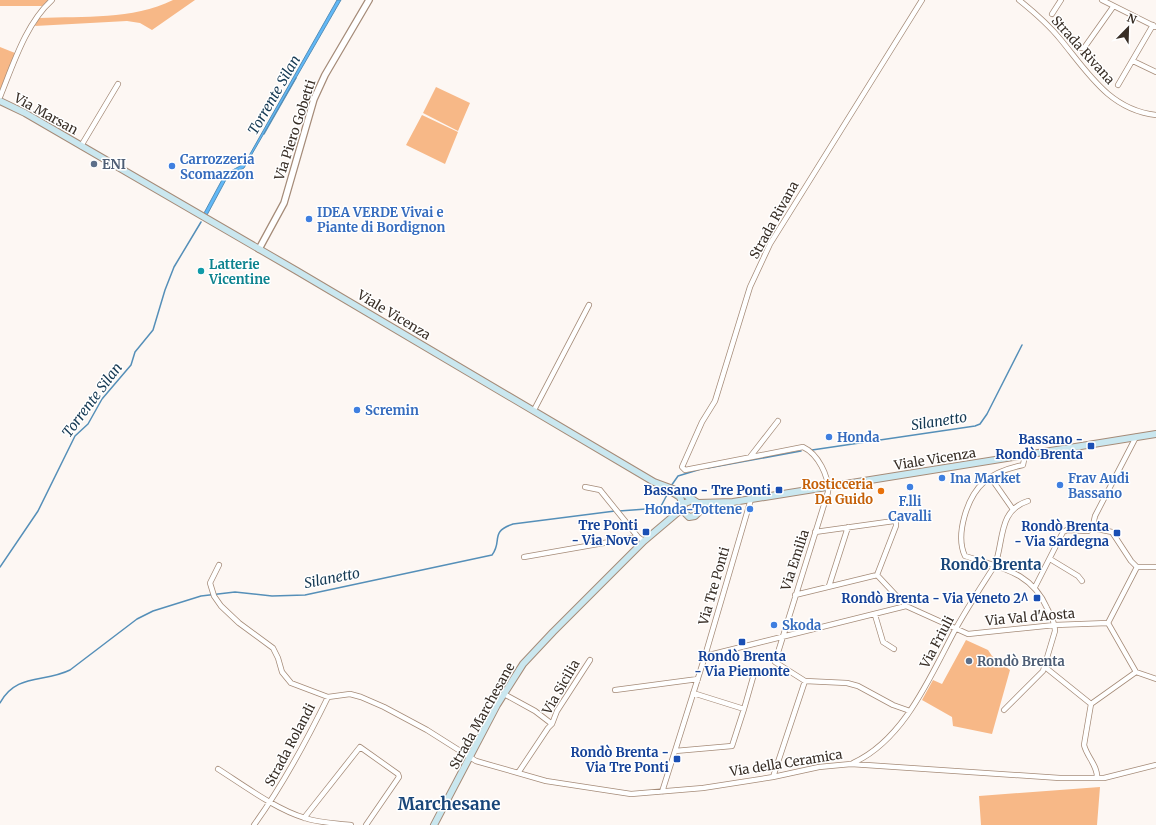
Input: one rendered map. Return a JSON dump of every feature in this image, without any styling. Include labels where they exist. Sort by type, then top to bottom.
[{"type":"main road","name":"Via Marsan","points":[[0,101],[25,113],[112,164]]},
{"type":"main road","name":"Viale Vicenza","points":[[112,164],[664,486],[680,497],[686,515],[693,517],[705,507],[718,504],[828,488],[1156,434]]},
{"type":"main road","name":"Viale Vicenza","points":[[664,486],[681,492],[695,502],[718,504]]},
{"type":"main road","points":[[683,507],[688,501],[695,502],[700,507],[699,512]]},
{"type":"main road","name":"Strada Marchesane","points":[[434,825],[510,682],[533,652],[641,539],[683,507]]},
{"type":"main road","name":"Strada Marchesane","points":[[666,521],[686,515]]},
{"type":"street","points":[[0,97],[17,54],[42,8],[52,0]]},
{"type":"street","name":"Via Piero Gobetti","points":[[259,249],[284,203],[314,99],[325,75],[369,0]]},
{"type":"street","name":"Strada Rivana","points":[[750,457],[685,470],[682,468],[702,422],[715,401],[750,287],[770,244],[922,0]]},
{"type":"street","name":"Strada Rivana","points":[[1019,0],[1060,38],[1091,79],[1112,98],[1135,111],[1156,115]]},
{"type":"street","points":[[1052,14],[1061,0]]},
{"type":"street","points":[[1102,0],[1154,26],[1118,85]]},
{"type":"street","points":[[1078,48],[1084,48],[1112,6]]},
{"type":"street","points":[[1133,61],[1156,72]]},
{"type":"street","name":"Via Marsan","points":[[81,146],[118,84]]},
{"type":"street","points":[[534,410],[589,305]]},
{"type":"street","points":[[750,457],[778,421]]},
{"type":"street","points":[[1035,587],[1063,532],[1067,530],[1088,531],[1093,525],[1095,516],[1136,437]]},
{"type":"street","points":[[750,457],[803,448],[812,455],[821,467],[828,488]]},
{"type":"street","points":[[1004,710],[1043,671],[1055,631],[1055,625],[1042,595],[1035,587],[1004,568],[965,556],[962,548],[962,526],[969,501],[984,482],[1002,470],[1023,464],[1025,455]]},
{"type":"street","points":[[990,478],[1012,508],[1028,501]]},
{"type":"street","points":[[585,487],[600,490],[618,514],[641,539]]},
{"type":"street","name":"Via Emilia","points":[[806,681],[775,662],[781,638],[828,488]]},
{"type":"street","name":"Via Tre Ponti","points":[[662,792],[705,656],[751,499]]},
{"type":"street","name":"Via Friuli","points":[[851,764],[870,754],[884,742],[910,711],[932,675],[956,629],[995,565],[999,554],[1003,528],[1012,508]]},
{"type":"street","points":[[815,532],[894,520],[896,526],[877,575]]},
{"type":"street","points":[[1093,525],[1097,529],[1112,532],[1131,561],[1137,567],[1156,567]]},
{"type":"street","points":[[830,586],[848,527]]},
{"type":"street","points":[[524,557],[641,539]]},
{"type":"street","points":[[1050,559],[1078,576],[1082,581]]},
{"type":"street","points":[[219,565],[210,583],[221,606],[239,623],[272,648],[278,658],[282,672],[291,683],[328,697]]},
{"type":"street","points":[[1137,567],[1108,623],[1136,672],[1156,679]]},
{"type":"street","points":[[705,656],[876,615],[906,606],[877,575]]},
{"type":"street","points":[[795,595],[877,575]]},
{"type":"street","name":"Via Val d'Aosta","points":[[906,606],[968,634],[1055,625],[1108,623]]},
{"type":"street","points":[[876,615],[883,642],[894,649]]},
{"type":"street","name":"Via Sicilia","points":[[518,773],[552,724],[557,711],[590,660]]},
{"type":"street","points":[[1045,667],[1090,704]]},
{"type":"street","points":[[1097,778],[1095,767],[1086,752],[1084,745],[1090,704],[1136,672]]},
{"type":"street","points":[[675,751],[732,746],[754,674]]},
{"type":"street","points":[[615,690],[698,679]]},
{"type":"street","points":[[773,777],[806,681],[847,683],[858,686],[893,705],[910,711]]},
{"type":"street","points":[[693,693],[744,709]]},
{"type":"street","name":"Via della Ceramica","points":[[328,697],[350,694],[384,706],[481,762],[546,781],[631,794],[703,788],[773,777],[819,766],[851,764],[1060,778],[1097,778],[1156,766]]},
{"type":"street","name":"Via Sicilia","points":[[504,694],[535,711],[552,724]]},
{"type":"street","name":"Strada Rolandi","points":[[254,825],[271,802],[301,751],[328,697]]},
{"type":"street","points":[[304,818],[360,747],[398,774],[399,777],[366,825]]},
{"type":"street","name":"Strada Rolandi","points":[[218,769],[271,802]]},
{"type":"street","points":[[271,802],[304,818],[324,823],[351,825]]},
{"type":"shaded area","points":[[0,0],[48,0],[42,6],[0,6]]},
{"type":"shaded area","points":[[173,0],[195,0],[152,30],[140,23],[127,21],[35,26],[39,18],[90,17],[124,14],[141,11]]},
{"type":"shaded area","points":[[0,47],[15,53],[0,90]]},
{"type":"shaded area","points":[[436,87],[470,103],[458,131],[423,113]]},
{"type":"shaded area","points":[[422,115],[458,132],[445,164],[406,145]]},
{"type":"shaded area","points":[[966,640],[988,650],[992,656],[1010,670],[992,734],[953,726],[952,717],[922,700],[933,680],[942,684]]},
{"type":"shaded area","points":[[1100,787],[1097,825],[981,825],[979,796]]},
{"type":"water","points":[[337,0],[341,0],[244,168],[228,176],[207,215],[204,213],[224,176],[246,161]]},
{"type":"waterway","name":"Torrente Silan","points":[[264,134],[296,78]]},
{"type":"waterway","name":"Torrente Silan","points":[[0,567],[38,511],[75,436],[88,424],[102,399],[131,365],[135,352],[153,330],[165,290],[174,267],[201,222]]},
{"type":"waterway","name":"Silanetto","points":[[812,450],[975,426],[980,424],[987,414],[1022,345]]},
{"type":"waterway","name":"Silanetto","points":[[708,468],[801,451]]},
{"type":"waterway","name":"Silanetto","points":[[671,486],[678,476],[701,469]]},
{"type":"waterway","name":"Silanetto","points":[[619,511],[660,508],[668,493]]},
{"type":"waterway","name":"Silanetto","points":[[0,703],[14,687],[22,683],[60,674],[70,670],[137,619],[153,611],[201,596],[235,592],[272,596],[305,595],[492,555],[497,545],[501,530],[513,524],[615,511]]},
{"type":"place","name":"ENI","points":[[94,164]]},
{"type":"place","name":"Carrozzeria Scomazzon","points":[[172,166]]},
{"type":"place","name":"IDEA VERDE Vivai e Piante di Bordignon","points":[[309,219]]},
{"type":"place","name":"Latterie Vicentine","points":[[201,271]]},
{"type":"place","name":"Scremin","points":[[357,410]]},
{"type":"place","name":"Honda","points":[[829,437]]},
{"type":"place","name":"Bassano - Rondò Brenta","points":[[1091,446]]},
{"type":"place","name":"Ina Market","points":[[942,478]]},
{"type":"place","name":"Frav Audi Bassano","points":[[1060,485]]},
{"type":"place","name":"F.lli Cavalli","points":[[910,487]]},
{"type":"place","name":"Bassano - Tre Ponti","points":[[779,490]]},
{"type":"place","name":"Rosticceria Da Guido","points":[[881,491]]},
{"type":"place","name":"Honda-Tottene","points":[[750,509]]},
{"type":"place","name":"Tre Ponti - Via Nove","points":[[646,532]]},
{"type":"place","name":"Rondò Brenta - Via Sardegna","points":[[1117,533]]},
{"type":"place","name":"Rondò Brenta - Via Veneto 2^","points":[[1037,598]]},
{"type":"place","name":"Skoda","points":[[774,625]]},
{"type":"place","name":"Rondò Brenta - Via Piemonte","points":[[742,642]]},
{"type":"place","name":"Rondò Brenta","points":[[969,661]]},
{"type":"place","name":"Rondò Brenta - Via Tre Ponti","points":[[677,759]]},
{"type":"district","name":"Rondò Brenta","points":[[991,564]]},
{"type":"district","name":"Marchesane","points":[[449,804]]}]
